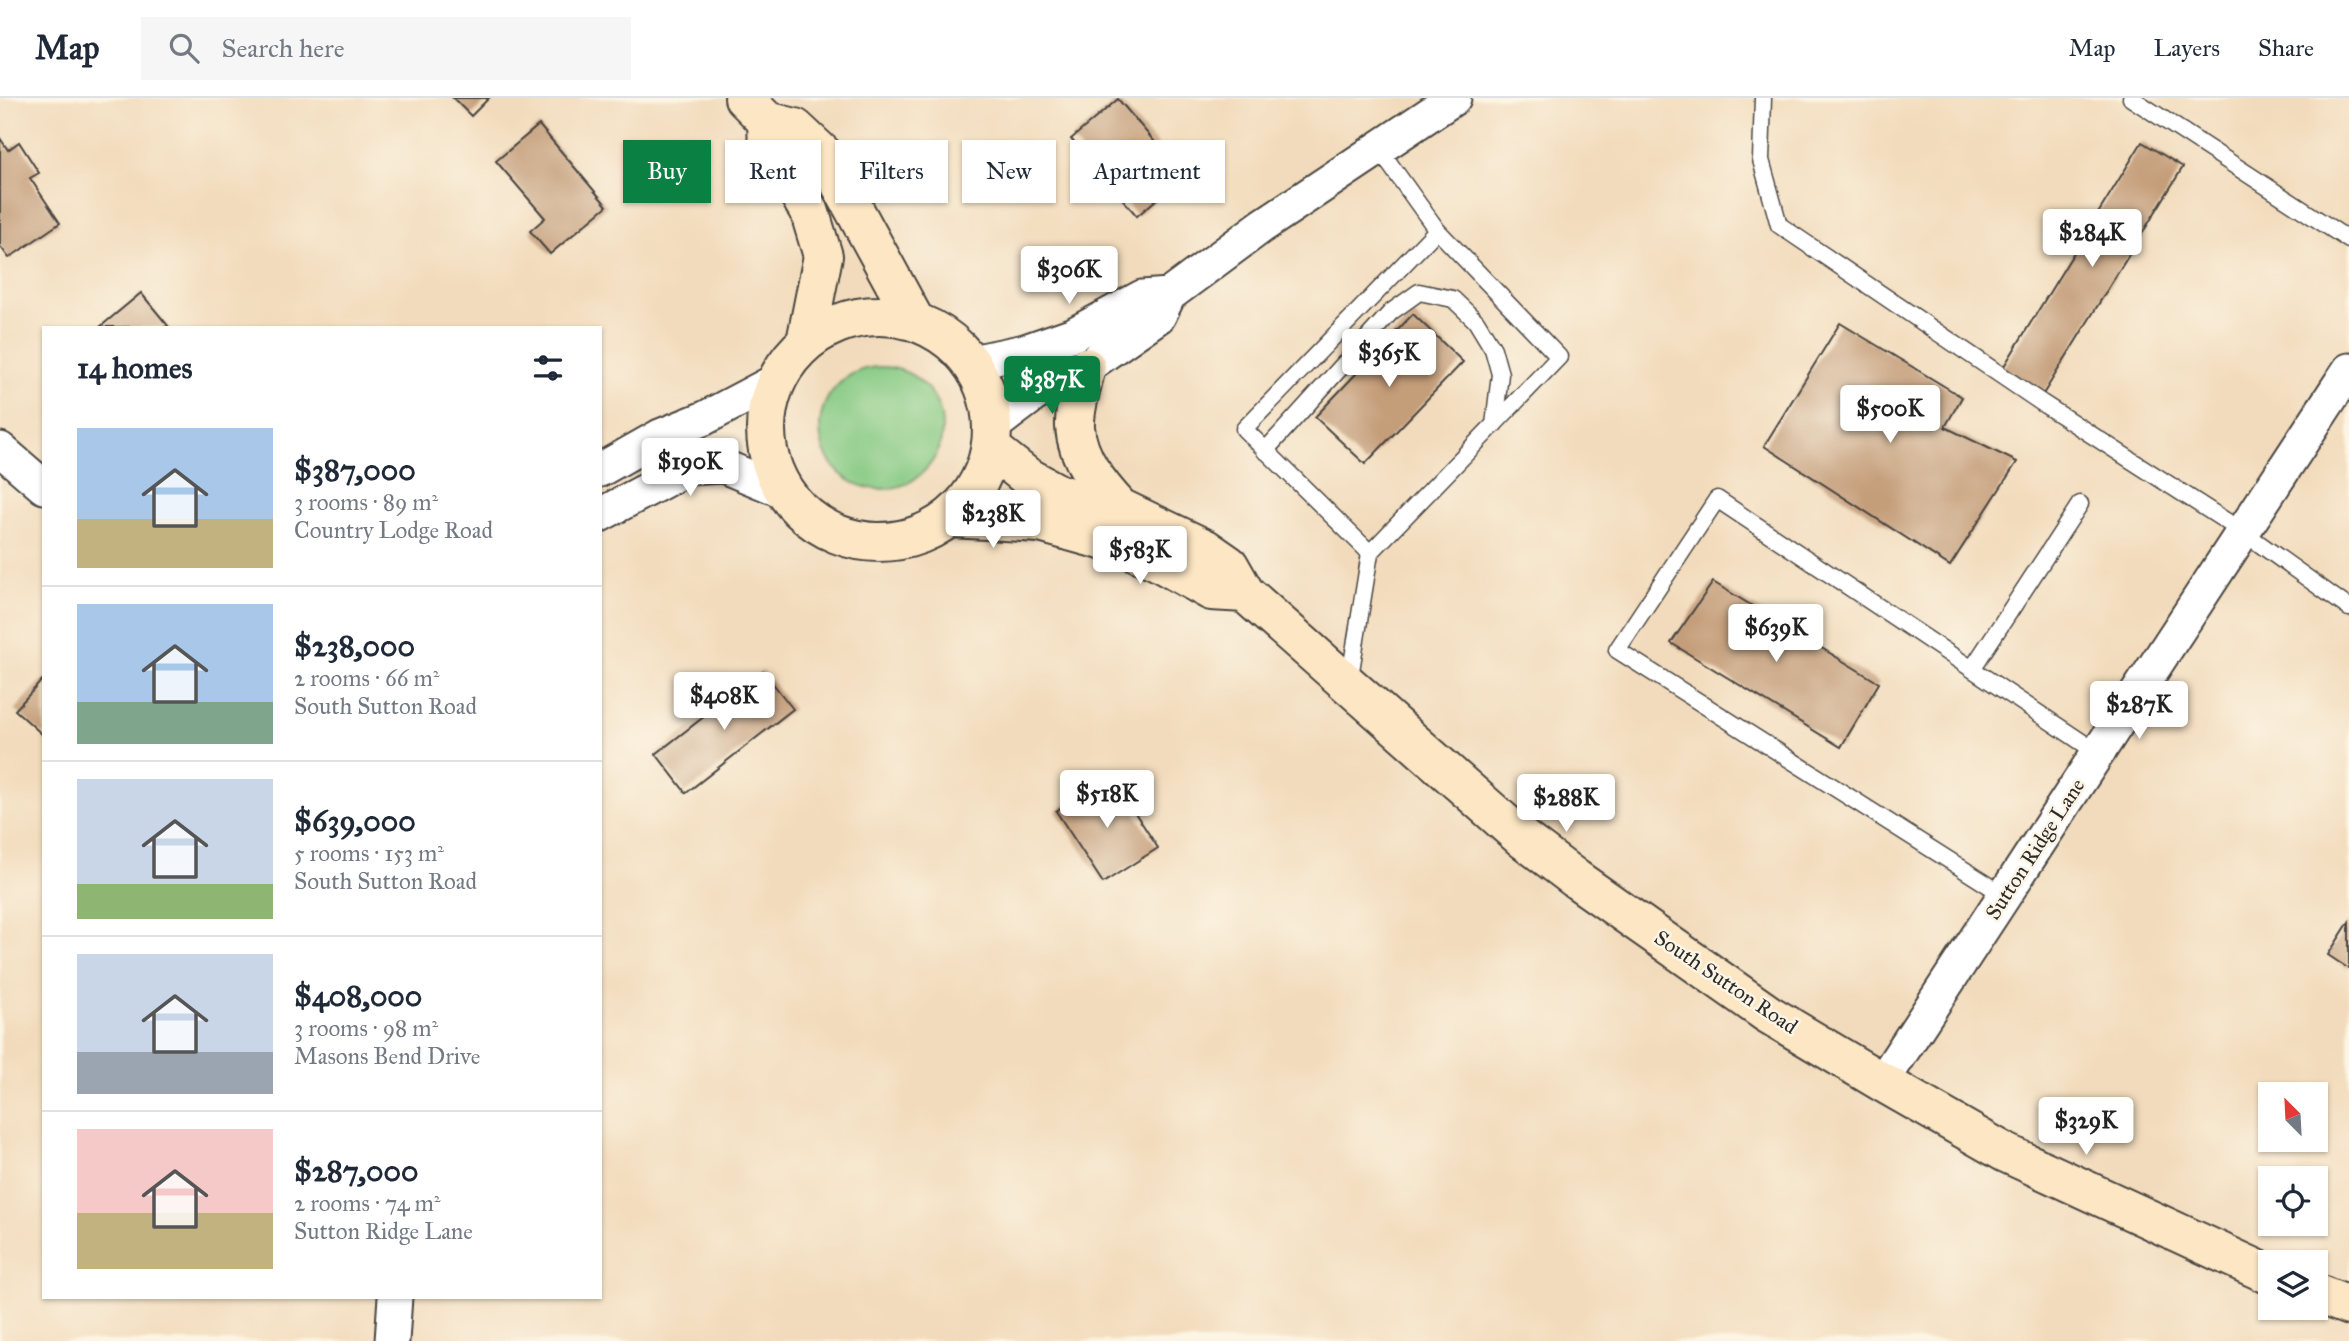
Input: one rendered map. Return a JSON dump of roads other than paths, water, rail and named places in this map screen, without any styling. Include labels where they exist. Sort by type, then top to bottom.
[{"type":"main road","points":[[755,109],[795,128],[825,156],[915,321]]},
{"type":"main road","points":[[755,109],[768,151],[792,182],[810,213],[823,256],[806,342]]},
{"type":"main road","points":[[877,315],[915,321],[947,337],[972,362],[988,392],[992,438],[984,475],[970,498],[951,518],[917,536],[880,543],[842,537],[809,519],[783,491],[768,456],[766,417],[777,380],[789,359],[806,342],[839,322],[877,315]]},
{"type":"main road","points":[[1086,367],[1075,427],[1082,452],[1095,480],[1120,508]]},
{"type":"main road","name":"South Sutton Road","points":[[992,438],[1026,476],[1059,494],[1120,508],[1206,549],[1229,565],[1245,593],[1523,839],[1768,1014],[2006,1153],[2258,1269]]},
{"type":"main road","points":[[951,518],[1040,523],[1123,546],[1155,560],[1211,591],[1245,593]]},
{"type":"main road","points":[[2328,1298],[2349,1306]]},
{"type":"street","points":[[992,438],[1034,395],[1086,367],[1158,316],[1169,295],[1262,226],[1454,98]]},
{"type":"street","points":[[972,362],[1025,351],[1074,334],[1142,296],[1169,295]]},
{"type":"street","name":"Sutton Ridge Lane","points":[[1882,1082],[2349,370]]},
{"type":"street","points":[[602,469],[660,436],[705,418],[777,380]]},
{"type":"street","points":[[0,449],[42,485]]},
{"type":"street","points":[[602,514],[688,468],[723,466],[783,491]]},
{"type":"street","points":[[392,1341],[394,1299]]},
{"type":"lane","points":[[1763,98],[1761,160],[1779,225],[2042,403],[2243,532],[2349,608]]},
{"type":"lane","points":[[2131,98],[2349,240]]},
{"type":"lane","points":[[1349,684],[1370,553],[1559,357],[1437,230],[1379,149]]},
{"type":"lane","points":[[1370,553],[1244,429],[1437,230]]},
{"type":"lane","points":[[1265,451],[1391,312],[1419,292],[1452,299],[1476,321],[1493,349],[1500,374],[1494,425]]},
{"type":"lane","points":[[2004,895],[1617,650],[1717,499],[2098,753]]},
{"type":"lane","points":[[1972,670],[2080,504]]}]
